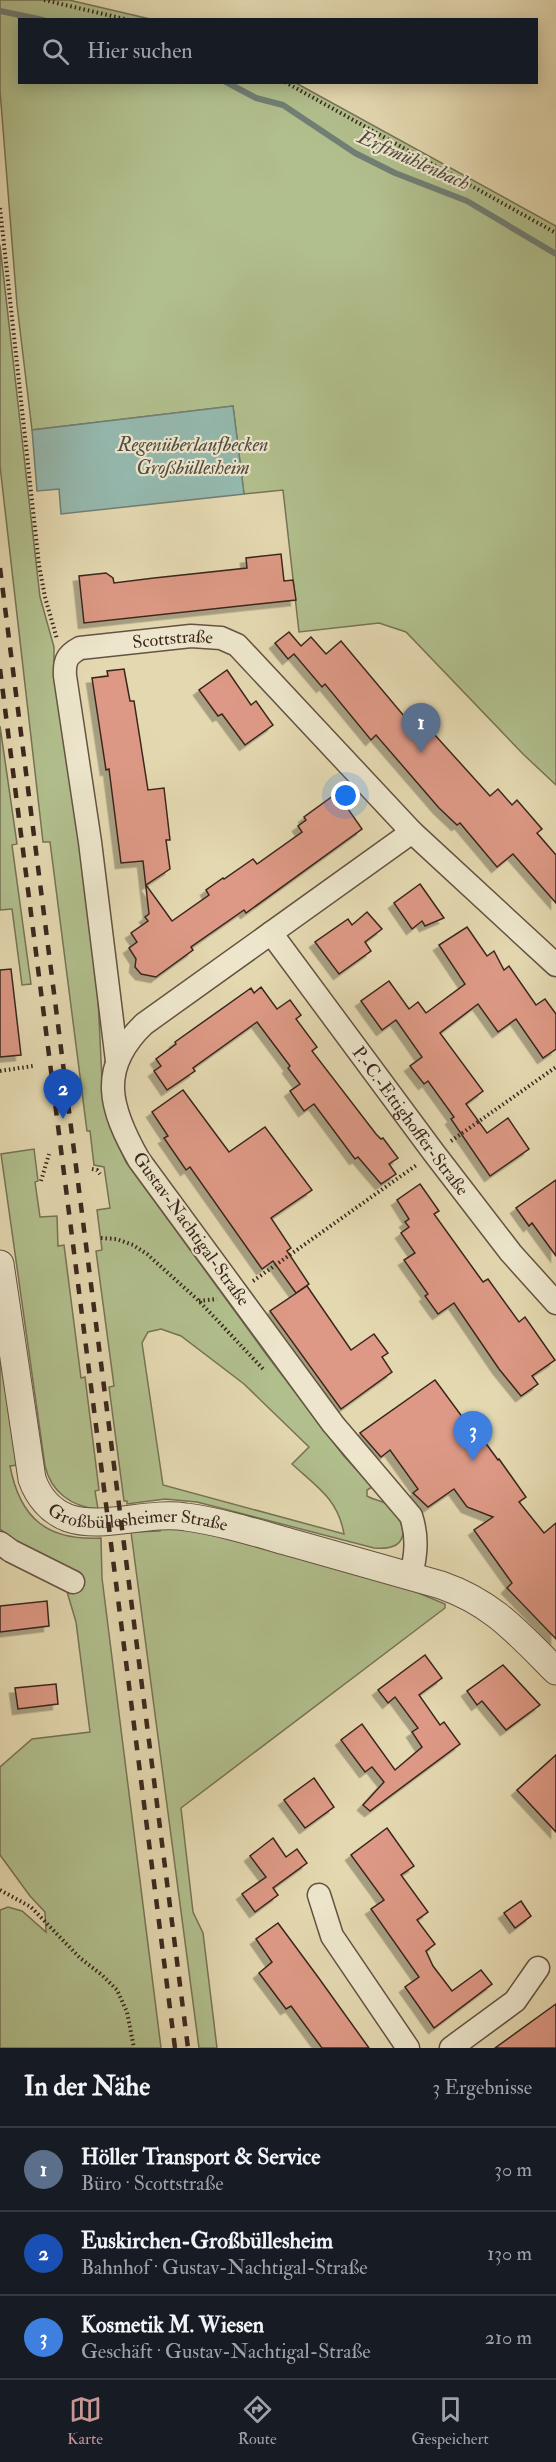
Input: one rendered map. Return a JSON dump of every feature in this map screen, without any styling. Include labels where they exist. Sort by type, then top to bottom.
[{"type":"street","name":"Scottstraße","points":[[66,659],[80,648],[95,646],[191,636],[221,638],[230,641],[245,651],[412,832],[556,965]]},
{"type":"street","points":[[66,659],[65,676],[90,843],[117,1061]]},
{"type":"street","name":"Gustav-Nachtigal-Straße","points":[[411,1576],[416,1545],[411,1516],[333,1424],[139,1160],[116,1111],[112,1078],[117,1061],[131,1037],[144,1024],[412,832]]},
{"type":"street","name":"P.-C.-Ettighoffer-Straße","points":[[271,933],[426,1158],[556,1302]]},
{"type":"street","name":"Großbüllesheimer Straße","points":[[0,1264],[32,1479],[40,1496],[56,1512],[66,1517],[87,1521],[159,1515],[193,1518],[411,1576],[467,1595],[495,1612],[556,1671]]},
{"type":"street","points":[[0,1543],[11,1551],[73,1582]]},
{"type":"street","points":[[319,1895],[332,1936],[408,2048]]},
{"type":"street","points":[[451,2048],[515,2001],[538,1968]]},
{"type":"path","points":[[44,0],[120,18]]},
{"type":"path","points":[[289,84],[556,233]]},
{"type":"path","points":[[0,208],[39,565],[45,597],[58,641],[66,659]]},
{"type":"path","points":[[0,1071],[33,1066]]},
{"type":"path","points":[[250,1283],[556,1067]]},
{"type":"path","points":[[41,1181],[50,1154]]},
{"type":"path","points":[[92,1169],[98,1170],[100,1174]]},
{"type":"path","points":[[101,1238],[116,1239],[133,1245],[155,1261],[200,1301],[267,1373]]},
{"type":"path","points":[[0,1890],[31,1907],[80,1958],[117,1990],[127,2012],[134,2048]]},
{"type":"green space","points":[[0,0],[69,0],[146,18],[18,18],[18,84],[298,84],[556,226],[556,785],[523,754],[406,632],[379,623],[299,632],[283,490],[244,494],[233,406],[32,430],[17,305],[0,91]]},
{"type":"green space","points":[[0,245],[40,597],[54,647],[54,665],[96,958],[103,1100],[109,1124],[126,1162],[266,1354],[343,1455],[372,1487],[367,1490],[367,1496],[387,1504],[396,1514],[403,1529],[400,1542],[394,1546],[374,1548],[197,1502],[165,1499],[127,1504],[127,1501],[124,1501],[109,1387],[114,1386],[96,1251],[102,1250],[97,1210],[110,1208],[104,1167],[94,1165],[90,1131],[87,1131],[50,842],[43,842],[0,466]],"holes":[[[161,1329],[181,1336],[244,1384],[309,1447],[292,1464],[332,1503],[344,1534],[163,1485],[142,1343],[148,1332]]]},
{"type":"green space","points":[[0,726],[17,844],[12,845],[31,984],[22,985],[12,909],[0,910]]},
{"type":"green space","points":[[34,1149],[38,1181],[35,1182],[40,1217],[57,1216],[58,1246],[64,1245],[81,1378],[85,1377],[99,1490],[95,1491],[98,1509],[80,1505],[64,1496],[52,1483],[45,1466],[1,1154]]},
{"type":"green space","points":[[0,1339],[18,1465],[10,1466],[21,1500],[39,1523],[52,1531],[82,1538],[101,1538],[102,1578],[161,2048],[0,2048],[0,1910],[8,1907],[22,1911],[46,1932],[45,1912],[30,1896],[0,1855],[0,1767],[32,1739],[90,1732],[76,1622],[65,1585],[0,1529]]},
{"type":"green space","points":[[160,1525],[203,1531],[409,1589],[445,1604],[445,1608],[181,1808],[193,1912],[203,1933],[217,2048],[199,2048],[131,1532],[160,1531]]},
{"type":"water","name":"Regenüberlaufbecken Großbüllesheim","points":[[233,406],[244,494],[61,514],[59,489],[37,491],[32,430]]},
{"type":"building","points":[[281,554],[284,581],[293,580],[296,600],[84,623],[79,576],[106,573],[113,578],[114,583],[247,568],[246,558]]},
{"type":"building","points":[[289,632],[301,646],[311,637],[326,654],[341,641],[404,716],[408,713],[421,728],[425,724],[490,796],[498,789],[512,805],[517,800],[542,829],[537,833],[556,855],[556,903],[513,854],[497,867],[460,823],[457,825],[439,808],[376,735],[371,740],[325,684],[322,687],[294,654],[288,659],[275,643]]},
{"type":"building","points":[[124,669],[130,701],[134,701],[148,790],[164,788],[170,840],[166,840],[170,869],[146,885],[172,921],[209,895],[206,890],[223,878],[253,859],[257,864],[302,832],[298,826],[306,820],[304,817],[337,793],[362,829],[246,913],[244,910],[191,947],[193,950],[156,977],[141,974],[135,967],[136,959],[129,948],[137,942],[131,933],[148,921],[145,917],[149,914],[143,861],[121,863],[109,769],[106,770],[92,678],[108,676],[107,671]]},
{"type":"building","points":[[227,670],[251,705],[256,701],[273,725],[245,745],[222,714],[218,716],[199,690]]},
{"type":"building","points":[[420,884],[444,918],[425,926],[422,921],[412,929],[394,903]]},
{"type":"building","points":[[367,912],[382,929],[365,942],[371,951],[339,974],[315,942],[348,919],[352,925]]},
{"type":"building","points":[[467,927],[487,956],[494,951],[504,970],[509,966],[536,1005],[545,999],[556,1014],[556,1049],[543,1058],[516,1019],[498,1032],[478,1004],[440,1033],[483,1091],[466,1104],[487,1133],[508,1118],[529,1149],[490,1176],[451,1119],[454,1117],[428,1081],[424,1084],[410,1066],[422,1057],[396,1020],[382,1030],[361,1001],[389,981],[409,1009],[418,1002],[426,1013],[465,984],[439,945]]},
{"type":"building","points":[[11,969],[21,1055],[0,1057],[0,970]]},
{"type":"building","points":[[261,987],[277,1009],[290,1000],[301,1015],[296,1019],[317,1047],[312,1051],[376,1134],[381,1139],[383,1138],[398,1158],[389,1164],[396,1174],[381,1184],[358,1157],[355,1159],[314,1104],[304,1111],[290,1091],[300,1084],[288,1068],[290,1066],[257,1022],[193,1068],[195,1071],[167,1090],[154,1071],[161,1066],[156,1059],[176,1044],[175,1042],[251,988],[254,993]]},
{"type":"building","points":[[183,1090],[229,1152],[265,1127],[312,1190],[271,1218],[291,1248],[287,1251],[309,1284],[296,1293],[273,1261],[262,1269],[190,1167],[186,1170],[164,1138],[168,1136],[152,1112]]},
{"type":"building","points":[[556,1180],[556,1256],[532,1223],[529,1226],[516,1208]]},
{"type":"building","points":[[420,1184],[439,1211],[434,1214],[483,1282],[488,1279],[519,1322],[525,1317],[555,1360],[532,1376],[538,1384],[521,1396],[499,1369],[454,1303],[438,1314],[425,1296],[428,1294],[404,1260],[415,1253],[401,1233],[409,1227],[405,1222],[409,1219],[397,1200]]},
{"type":"building","points":[[307,1286],[351,1350],[374,1334],[388,1353],[382,1357],[392,1372],[341,1409],[270,1311]]},
{"type":"building","points":[[435,1380],[463,1418],[466,1416],[499,1459],[526,1497],[519,1502],[544,1533],[556,1523],[556,1639],[507,1588],[512,1583],[474,1530],[493,1517],[467,1507],[454,1489],[428,1507],[413,1493],[418,1489],[390,1450],[381,1457],[360,1433]]},
{"type":"building","points":[[47,1601],[49,1626],[0,1632],[0,1606]]},
{"type":"building","points":[[425,1655],[442,1678],[419,1695],[440,1725],[444,1722],[460,1744],[370,1811],[363,1805],[384,1782],[372,1767],[365,1772],[341,1740],[362,1724],[395,1770],[422,1747],[412,1732],[418,1728],[395,1697],[388,1703],[378,1690]]},
{"type":"building","points":[[503,1665],[540,1705],[506,1730],[482,1701],[477,1705],[467,1691]]},
{"type":"building","points":[[56,1684],[58,1704],[18,1709],[15,1688]]},
{"type":"building","points":[[556,1755],[556,1832],[517,1790]]},
{"type":"building","points":[[314,1778],[334,1807],[305,1828],[284,1800]]},
{"type":"building","points":[[387,1828],[414,1866],[401,1875],[428,1912],[417,1920],[435,1944],[426,1951],[433,1966],[452,1991],[481,1970],[492,1984],[434,2028],[405,1987],[419,1977],[371,1909],[384,1900],[351,1855]]},
{"type":"building","points":[[273,1838],[286,1857],[297,1849],[307,1863],[273,1888],[278,1895],[255,1912],[242,1894],[266,1877],[250,1856]]},
{"type":"building","points":[[521,1901],[531,1916],[515,1928],[504,1913]]},
{"type":"building","points":[[278,1923],[369,2048],[322,2048],[291,2006],[286,2009],[259,1973],[272,1962],[256,1939]]},
{"type":"building","points":[[556,2004],[556,2048],[495,2048],[542,2014]]},
{"type":"waterway","name":"Erftmühlenbach","points":[[0,11],[33,18]]},
{"type":"waterway","name":"Erftmühlenbach","points":[[230,84],[256,98],[283,105],[355,153],[395,173],[467,201],[556,254]]},
{"type":"railway","points":[[0,568],[188,2048]]},
{"type":"railway","points":[[0,669],[175,2048]]},
{"type":"place","name":"Höller Transport & Service","points":[[421,753]]},
{"type":"place","name":"Euskirchen-Großbüllesheim","points":[[63,1119]]},
{"type":"place","name":"Kosmetik M. Wiesen","points":[[473,1461]]}]
